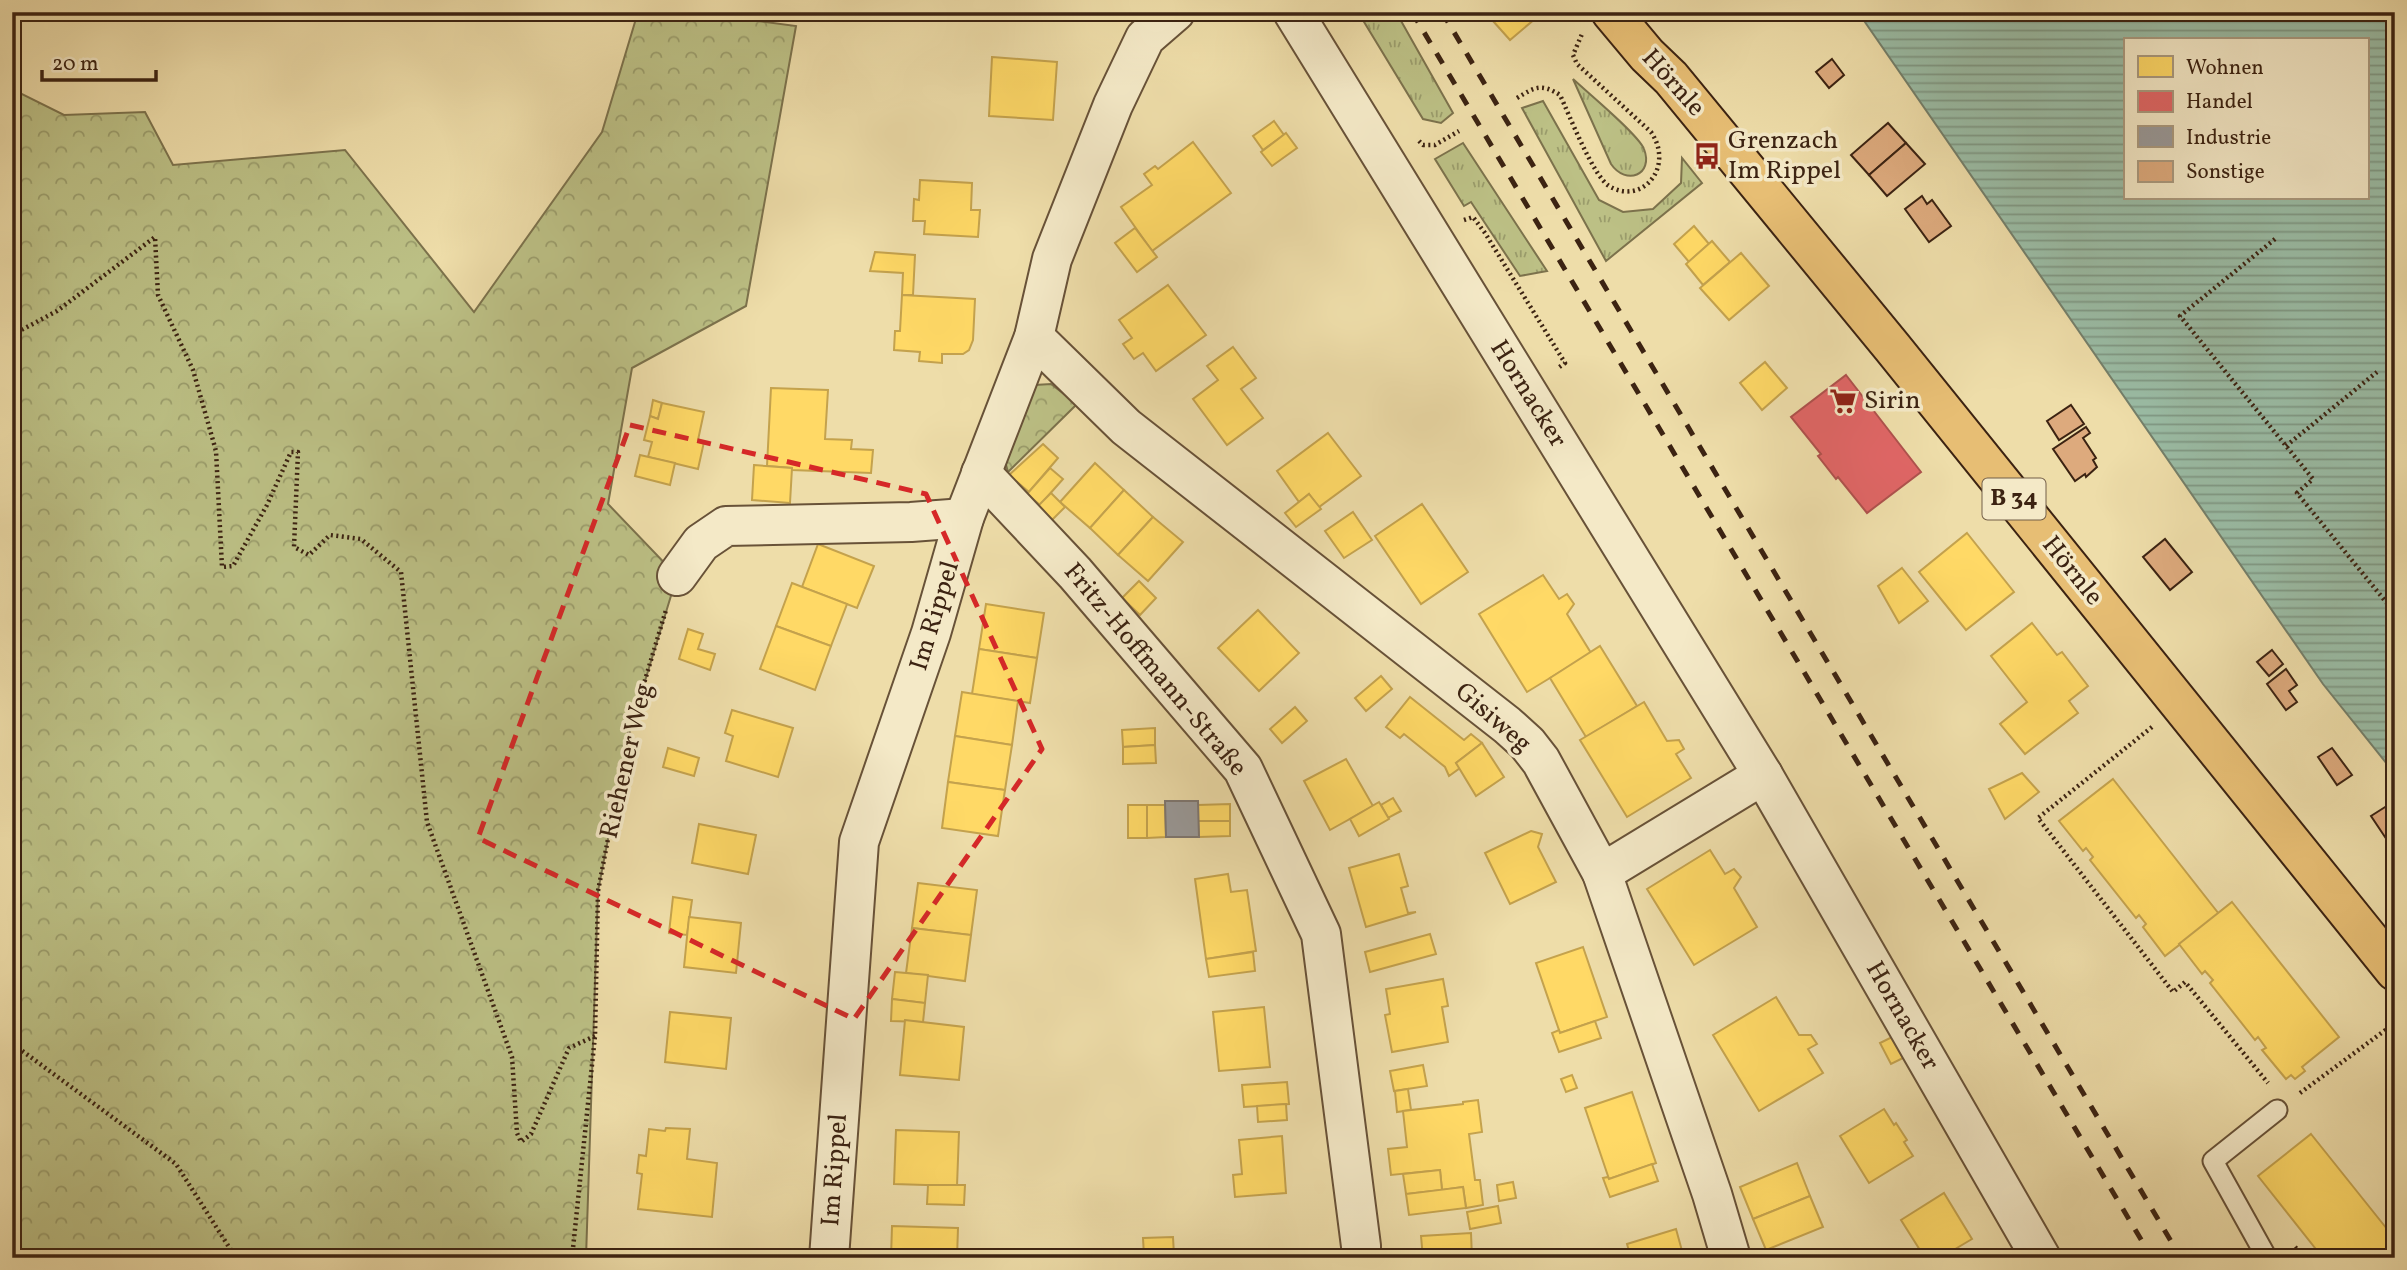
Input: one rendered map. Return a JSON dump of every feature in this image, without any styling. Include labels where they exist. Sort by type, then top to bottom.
[{"type":"main road","name":"Hörnle","points":[[1619,22],[1671,78],[1720,137],[2395,971]]},
{"type":"street","name":"Im Rippel","points":[[828,1258],[859,842],[931,633],[964,518],[1034,337],[1052,259],[1113,105],[1145,38],[1175,12]]},
{"type":"street","name":"Hornacker","points":[[1293,12],[1763,775],[2041,1258]]},
{"type":"street","name":"Gisiweg","points":[[1034,337],[1126,427],[1528,743],[1541,761],[1602,873],[1712,1194],[1731,1258]]},
{"type":"street","name":"Fritz-Hoffmann-Straße","points":[[981,473],[1075,573],[1243,769],[1321,934],[1361,1258]]},
{"type":"street","points":[[677,576],[701,543],[726,526],[911,522],[964,518]]},
{"type":"street","points":[[1602,873],[1763,775]]},
{"type":"lane","points":[[2267,1258],[2213,1161],[2281,1107]]},
{"type":"path","points":[[1517,98],[1534,88],[1548,87],[1560,95],[1597,173],[1609,186],[1637,190],[1649,183],[1657,171],[1661,157],[1658,143],[1651,132],[1577,64],[1573,55],[1583,33],[1600,52],[1619,22]]},
{"type":"path","points":[[1412,134],[1423,145],[1435,145],[1459,131]]},
{"type":"path","points":[[1460,222],[1473,217],[1565,363],[1524,387]]},
{"type":"path","points":[[12,335],[57,311],[155,237],[158,295],[193,370],[216,451],[222,567],[233,566],[267,505],[292,452],[298,452],[294,547],[309,555],[330,535],[361,540],[401,572],[427,822],[512,1057],[517,1133],[521,1142],[531,1134],[569,1048],[595,1037]]},
{"type":"path","points":[[2275,239],[2180,316],[2313,479],[2297,493],[2395,613]]},
{"type":"path","points":[[2286,446],[2377,372]]},
{"type":"path","name":"Riehener Weg","points":[[572,1258],[595,1037],[598,891],[627,740],[677,576]]},
{"type":"path","points":[[2389,606],[2395,601]]},
{"type":"path","points":[[2180,705],[2038,818],[2173,992],[2185,982],[2281,1107],[2395,1023]]},
{"type":"path","points":[[12,1047],[21,1050],[176,1164],[236,1258]]},
{"type":"path","points":[[2288,1238],[2304,1258]]},
{"type":"highlighted area","points":[[630,425],[926,494],[1042,749],[854,1019],[478,838]]},
{"type":"green space","points":[[638,12],[689,12],[796,26],[746,306],[632,368],[608,504],[677,576],[627,740],[598,891],[586,1258],[12,1258],[12,89],[64,115],[145,112],[173,165],[345,150],[474,312],[602,132]]},
{"type":"green space","points":[[1358,12],[1396,12],[1453,113],[1441,123],[1423,119]]},
{"type":"green space","points":[[1573,79],[1640,143],[1646,158],[1642,171],[1631,176],[1624,175],[1611,164]]},
{"type":"green space","points":[[1543,101],[1599,200],[1623,212],[1653,209],[1681,183],[1682,158],[1702,183],[1606,261],[1522,108]]},
{"type":"green space","points":[[1463,143],[1547,271],[1520,276],[1471,202],[1464,206],[1435,159]]},
{"type":"green space","points":[[1051,384],[1077,404],[1008,472],[1003,454],[1035,385]]},
{"type":"shaded area","points":[[1858,12],[2395,12],[2395,774],[2323,684]]},
{"type":"building: Wohnen","points":[[1504,12],[1532,12],[1536,18],[1510,40],[1493,21]]},
{"type":"building: Wohnen","points":[[992,57],[1057,62],[1053,120],[989,116]]},
{"type":"building: Wohnen","points":[[1274,121],[1284,135],[1263,150],[1253,136]]},
{"type":"building: Wohnen","points":[[1286,133],[1297,148],[1272,166],[1261,152]]},
{"type":"building: Wohnen","points":[[1193,142],[1231,193],[1152,251],[1121,207],[1152,185],[1144,174],[1155,166],[1158,169]]},
{"type":"building: Wohnen","points":[[920,180],[972,183],[971,210],[980,210],[978,237],[924,234],[925,221],[913,221],[914,199],[919,200]]},
{"type":"building: Wohnen","points":[[1694,226],[1709,244],[1689,262],[1674,244]]},
{"type":"building: Wohnen","points":[[1135,228],[1157,257],[1137,272],[1115,243]]},
{"type":"building: Wohnen","points":[[1712,241],[1730,262],[1703,285],[1686,264]]},
{"type":"building: Wohnen","points":[[875,252],[915,255],[913,295],[902,295],[903,273],[870,271]]},
{"type":"building: Wohnen","points":[[1741,253],[1769,286],[1729,320],[1700,288]]},
{"type":"building: Wohnen","points":[[1168,285],[1206,335],[1156,371],[1143,353],[1134,359],[1123,344],[1132,338],[1119,320]]},
{"type":"building: Wohnen","points":[[902,295],[975,299],[973,340],[969,350],[963,354],[942,354],[942,363],[919,361],[920,352],[894,350],[895,331],[900,331]]},
{"type":"building: Wohnen","points":[[1233,347],[1256,378],[1241,389],[1263,418],[1227,445],[1193,399],[1218,380],[1207,366]]},
{"type":"building: Wohnen","points":[[1765,362],[1787,388],[1762,410],[1740,383]]},
{"type":"building: Wohnen","points":[[771,388],[828,390],[825,439],[852,440],[851,449],[873,450],[871,473],[792,470],[767,466]]},
{"type":"building: Wohnen","points":[[653,400],[662,403],[658,419],[650,416]]},
{"type":"building: Wohnen","points":[[662,403],[704,412],[698,440],[704,442],[698,469],[648,457],[652,442],[644,440],[650,416],[658,419]]},
{"type":"building: Wohnen","points":[[1328,433],[1361,476],[1319,507],[1309,494],[1299,502],[1277,471]]},
{"type":"building: Wohnen","points":[[1043,444],[1058,458],[1029,492],[1009,475]]},
{"type":"building: Wohnen","points":[[640,455],[675,463],[670,485],[635,476]]},
{"type":"building: Wohnen","points":[[1095,463],[1124,490],[1090,528],[1060,502]]},
{"type":"building: Wohnen","points":[[754,465],[792,468],[790,503],[752,500]]},
{"type":"building: Wohnen","points":[[1050,468],[1063,479],[1040,505],[1027,494]]},
{"type":"building: Wohnen","points":[[1124,490],[1153,517],[1118,555],[1090,528]]},
{"type":"building: Wohnen","points":[[1051,493],[1065,507],[1049,523],[1036,508]]},
{"type":"building: Wohnen","points":[[1309,494],[1321,509],[1296,527],[1285,513]]},
{"type":"building: Wohnen","points":[[1422,504],[1468,572],[1421,604],[1375,536]]},
{"type":"building: Wohnen","points":[[1353,512],[1372,540],[1344,558],[1325,531]]},
{"type":"building: Wohnen","points":[[1153,517],[1183,542],[1148,581],[1118,555]]},
{"type":"building: Wohnen","points":[[1967,533],[2014,592],[1966,630],[1919,572]]},
{"type":"building: Wohnen","points":[[818,544],[874,566],[857,608],[802,587]]},
{"type":"building: Wohnen","points":[[1902,568],[1928,601],[1899,623],[1878,586]]},
{"type":"building: Wohnen","points":[[1543,575],[1559,599],[1567,594],[1574,604],[1567,614],[1591,653],[1527,692],[1479,614]]},
{"type":"building: Wohnen","points":[[1139,581],[1156,598],[1140,615],[1122,598]]},
{"type":"building: Wohnen","points":[[792,583],[847,604],[831,646],[776,626]]},
{"type":"building: Wohnen","points":[[986,604],[1044,613],[1037,658],[979,649]]},
{"type":"building: Wohnen","points":[[1258,610],[1299,653],[1259,691],[1218,648]]},
{"type":"building: Wohnen","points":[[2032,623],[2057,655],[2062,652],[2088,686],[2069,701],[2078,713],[2025,754],[2000,724],[2027,702],[1991,656]]},
{"type":"building: Wohnen","points":[[776,626],[831,646],[815,690],[760,669]]},
{"type":"building: Wohnen","points":[[688,629],[703,634],[698,649],[715,654],[710,670],[679,659]]},
{"type":"building: Wohnen","points":[[1600,646],[1637,706],[1586,737],[1550,678]]},
{"type":"building: Wohnen","points":[[979,649],[1037,658],[1030,703],[972,694]]},
{"type":"building: Wohnen","points":[[1381,676],[1392,689],[1366,711],[1355,698]]},
{"type":"building: Wohnen","points":[[962,692],[1018,701],[1012,745],[955,736]]},
{"type":"building: Wohnen","points":[[1410,697],[1464,740],[1471,734],[1482,743],[1456,763],[1460,768],[1449,776],[1445,767],[1404,734],[1400,738],[1386,727]]},
{"type":"building: Wohnen","points":[[1644,702],[1667,741],[1679,740],[1684,749],[1676,754],[1691,778],[1627,817],[1580,740]]},
{"type":"building: Wohnen","points":[[1295,707],[1307,721],[1282,743],[1270,729]]},
{"type":"building: Wohnen","points":[[732,710],[793,728],[778,777],[726,761],[733,736],[725,733]]},
{"type":"building: Wohnen","points":[[1155,728],[1155,745],[1123,747],[1122,730]]},
{"type":"building: Wohnen","points":[[955,736],[1012,745],[1005,790],[948,782]]},
{"type":"building: Wohnen","points":[[1482,743],[1504,777],[1476,796],[1456,763]]},
{"type":"building: Wohnen","points":[[1155,745],[1156,763],[1123,764],[1123,747]]},
{"type":"building: Wohnen","points":[[668,748],[699,758],[694,776],[663,767]]},
{"type":"building: Wohnen","points":[[1346,759],[1373,806],[1330,830],[1304,781]]},
{"type":"building: Wohnen","points":[[2022,773],[2039,792],[2005,819],[1989,789]]},
{"type":"building: Wohnen","points":[[2113,779],[2219,914],[2165,956],[2143,927],[2146,924],[2139,915],[2136,918],[2090,860],[2093,857],[2086,848],[2083,851],[2059,821]]},
{"type":"building: Wohnen","points":[[948,782],[1005,790],[998,836],[942,828]]},
{"type":"building: Wohnen","points":[[1393,798],[1401,811],[1388,818],[1381,805]]},
{"type":"building: Wohnen","points":[[1379,802],[1389,819],[1359,836],[1350,819]]},
{"type":"building: Wohnen","points":[[1230,804],[1230,821],[1198,821],[1198,805]]},
{"type":"building: Wohnen","points":[[1128,805],[1147,805],[1147,838],[1128,838]]},
{"type":"building: Wohnen","points":[[1147,805],[1165,805],[1166,837],[1147,838]]},
{"type":"building: Wohnen","points":[[1198,821],[1230,821],[1230,836],[1199,837]]},
{"type":"building: Wohnen","points":[[699,824],[756,835],[748,874],[692,863]]},
{"type":"building: Wohnen","points":[[1531,831],[1542,834],[1538,847],[1556,882],[1510,904],[1485,853]]},
{"type":"building: Wohnen","points":[[1710,850],[1725,874],[1734,869],[1741,877],[1734,888],[1757,927],[1694,965],[1647,889]]},
{"type":"building: Wohnen","points":[[1399,854],[1408,886],[1401,888],[1408,913],[1416,912],[1366,927],[1349,868]]},
{"type":"building: Wohnen","points":[[1228,874],[1231,892],[1247,890],[1256,951],[1206,959],[1195,879]]},
{"type":"building: Wohnen","points":[[918,883],[977,890],[971,935],[912,928]]},
{"type":"building: Wohnen","points":[[673,897],[692,900],[687,935],[669,933]]},
{"type":"building: Wohnen","points":[[2232,902],[2339,1037],[2302,1067],[2305,1071],[2295,1079],[2291,1075],[2286,1079],[2262,1050],[2266,1048],[2258,1037],[2255,1040],[2210,983],[2213,980],[2205,971],[2202,974],[2179,944]]},
{"type":"building: Wohnen","points":[[689,917],[741,923],[736,973],[684,967]]},
{"type":"building: Wohnen","points":[[912,928],[971,935],[965,981],[906,973]]},
{"type":"building: Wohnen","points":[[1430,934],[1436,954],[1370,972],[1365,952]]},
{"type":"building: Wohnen","points":[[1583,947],[1607,1017],[1560,1033],[1536,963]]},
{"type":"building: Wohnen","points":[[1253,952],[1255,971],[1209,977],[1206,959]]},
{"type":"building: Wohnen","points":[[895,972],[928,975],[925,1003],[892,999]]},
{"type":"building: Wohnen","points":[[1443,979],[1448,1006],[1442,1007],[1448,1042],[1392,1052],[1385,1015],[1390,1014],[1386,989]]},
{"type":"building: Wohnen","points":[[1776,997],[1799,1035],[1811,1035],[1817,1044],[1808,1049],[1823,1073],[1759,1111],[1713,1035]]},
{"type":"building: Wohnen","points":[[892,999],[925,1003],[923,1022],[891,1021]]},
{"type":"building: Wohnen","points":[[1264,1007],[1270,1067],[1219,1071],[1213,1012]]},
{"type":"building: Wohnen","points":[[670,1012],[731,1018],[726,1069],[665,1062]]},
{"type":"building: Wohnen","points":[[905,1020],[964,1027],[959,1080],[900,1075]]},
{"type":"building: Wohnen","points":[[1595,1021],[1601,1038],[1559,1052],[1552,1033],[1559,1030],[1560,1033]]},
{"type":"building: Wohnen","points":[[1892,1037],[1903,1058],[1891,1064],[1880,1043]]},
{"type":"building: Wohnen","points":[[1423,1065],[1427,1086],[1394,1091],[1390,1071]]},
{"type":"building: Wohnen","points":[[1572,1075],[1577,1088],[1566,1092],[1561,1079]]},
{"type":"building: Wohnen","points":[[1287,1082],[1289,1104],[1244,1107],[1242,1085]]},
{"type":"building: Wohnen","points":[[1408,1089],[1411,1110],[1397,1112],[1395,1091]]},
{"type":"building: Wohnen","points":[[1632,1092],[1656,1163],[1609,1179],[1585,1108]]},
{"type":"building: Wohnen","points":[[1478,1100],[1482,1132],[1469,1134],[1475,1180],[1480,1180],[1483,1205],[1466,1208],[1463,1187],[1442,1190],[1440,1170],[1391,1175],[1388,1149],[1407,1147],[1403,1111]]},
{"type":"building: Wohnen","points":[[1286,1104],[1287,1120],[1258,1122],[1257,1106]]},
{"type":"building: Wohnen","points":[[1884,1109],[1907,1140],[1904,1142],[1913,1156],[1869,1183],[1840,1136]]},
{"type":"building: Wohnen","points":[[666,1128],[690,1129],[687,1159],[717,1163],[712,1217],[638,1209],[642,1174],[637,1173],[639,1155],[646,1156],[649,1129],[665,1131]]},
{"type":"building: Wohnen","points":[[896,1130],[959,1132],[957,1186],[894,1184]]},
{"type":"building: Wohnen","points":[[2311,1134],[2395,1239],[2395,1258],[2323,1258],[2258,1176]]},
{"type":"building: Wohnen","points":[[1282,1136],[1286,1193],[1235,1197],[1233,1175],[1242,1174],[1239,1140]]},
{"type":"building: Wohnen","points":[[1797,1163],[1810,1196],[1753,1219],[1740,1187]]},
{"type":"building: Wohnen","points":[[1652,1164],[1658,1181],[1610,1197],[1603,1178],[1609,1179]]},
{"type":"building: Wohnen","points":[[1440,1170],[1442,1190],[1406,1194],[1403,1174]]},
{"type":"building: Wohnen","points":[[1513,1182],[1516,1198],[1499,1201],[1497,1185]]},
{"type":"building: Wohnen","points":[[928,1185],[965,1185],[964,1205],[927,1204]]},
{"type":"building: Wohnen","points":[[1463,1187],[1466,1208],[1409,1215],[1406,1194]]},
{"type":"building: Wohnen","points":[[1944,1193],[1972,1239],[1940,1258],[1925,1258],[1901,1220]]},
{"type":"building: Wohnen","points":[[1810,1196],[1823,1227],[1766,1250],[1753,1219]]},
{"type":"building: Wohnen","points":[[1498,1206],[1501,1223],[1470,1229],[1467,1212]]},
{"type":"building: Wohnen","points":[[892,1226],[958,1228],[957,1258],[891,1258]]},
{"type":"building: Wohnen","points":[[1676,1229],[1684,1258],[1631,1258],[1627,1244]]},
{"type":"building: Wohnen","points":[[1471,1233],[1472,1258],[1423,1258],[1421,1236]]},
{"type":"building: Wohnen","points":[[1173,1237],[1174,1255],[1144,1256],[1143,1238]]},
{"type":"building: Wohnen","points":[[1297,1251],[1297,1258],[1248,1258],[1248,1252]]},
{"type":"building: Handel","points":[[1846,375],[1921,472],[1867,513],[1838,477],[1836,479],[1818,456],[1821,454],[1791,417]]},
{"type":"building: Industrie","points":[[1165,801],[1198,801],[1199,837],[1166,837]]},
{"type":"building: Sonstige","points":[[1832,59],[1844,75],[1829,88],[1816,72]]},
{"type":"building: Sonstige","points":[[1888,123],[1906,143],[1869,175],[1851,155]]},
{"type":"building: Sonstige","points":[[1906,143],[1925,164],[1887,196],[1869,175]]},
{"type":"building: Sonstige","points":[[1922,196],[1927,204],[1932,200],[1951,226],[1929,242],[1905,209]]},
{"type":"building: Sonstige","points":[[2071,405],[2084,424],[2059,440],[2047,421]]},
{"type":"building: Sonstige","points":[[2086,427],[2090,433],[2083,438],[2096,458],[2093,460],[2097,467],[2086,477],[2085,474],[2075,481],[2053,449]]},
{"type":"building: Sonstige","points":[[2165,539],[2192,572],[2170,590],[2143,557]]},
{"type":"building: Sonstige","points":[[2272,650],[2283,664],[2269,676],[2257,662]]},
{"type":"building: Sonstige","points":[[2286,669],[2297,685],[2289,691],[2297,702],[2286,710],[2267,684]]},
{"type":"building: Sonstige","points":[[2332,748],[2352,775],[2337,785],[2318,757]]},
{"type":"building: Sonstige","points":[[2393,802],[2395,835],[2387,840],[2371,816]]},
{"type":"railway","points":[[1412,12],[2152,1258]]},
{"type":"railway","points":[[1442,12],[2181,1258]]},
{"type":"place","name":"Grenzach Im Rippel","points":[[1707,156]]},
{"type":"place","name":"Sirin","points":[[1843,401]]}]
